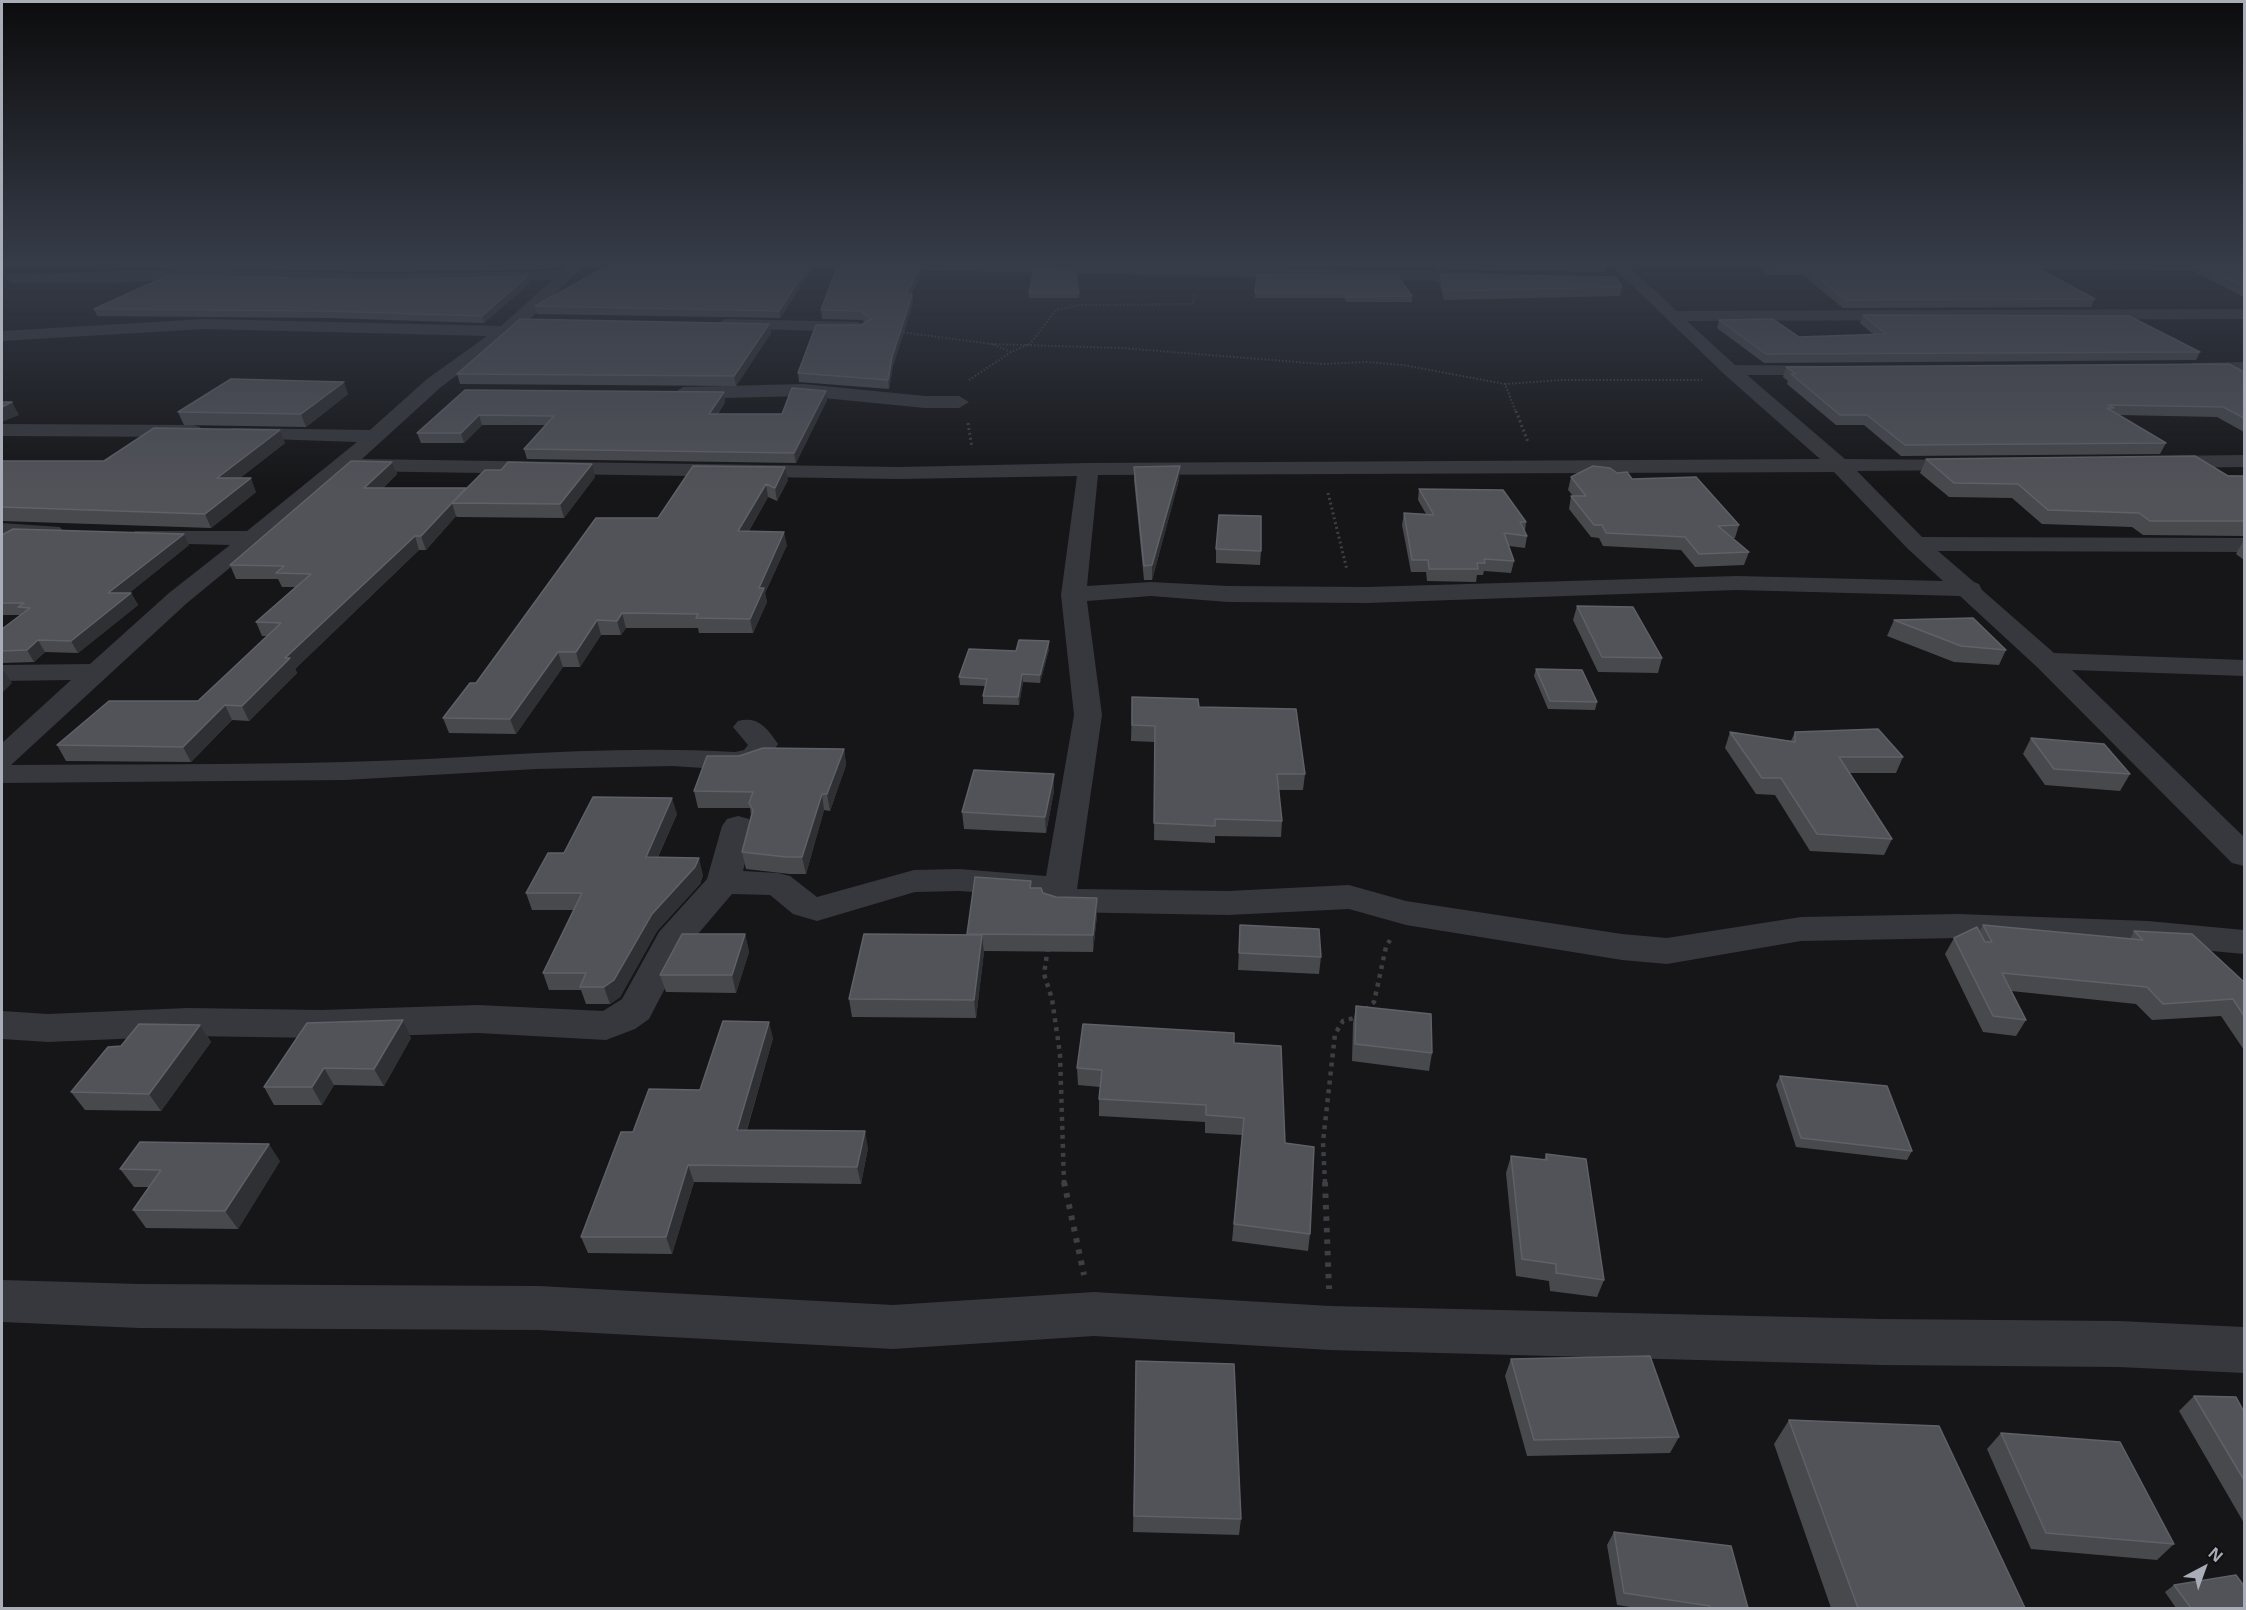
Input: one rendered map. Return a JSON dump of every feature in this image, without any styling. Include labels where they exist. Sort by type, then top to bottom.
[{"type":"street","points":[[2,758],[178,598],[343,465],[373,436],[427,391],[495,339]]},
{"type":"street","points":[[1698,339],[1736,376],[1838,464],[1916,544],[1970,589],[2047,661],[2244,855]]},
{"type":"street","points":[[2172,369],[2244,367]]},
{"type":"street","points":[[1736,376],[1850,370]]},
{"type":"street","points":[[670,393],[752,394],[803,390],[925,402],[959,402]]},
{"type":"street","points":[[427,391],[450,391]]},
{"type":"street","points":[[2,430],[373,436]]},
{"type":"street","points":[[2146,463],[2244,461]]},
{"type":"street","points":[[343,465],[899,473],[1088,469],[1981,464]]},
{"type":"street","points":[[1058,895],[1088,715],[1074,595],[1088,469]]},
{"type":"street","points":[[2,531],[80,534]]},
{"type":"street","points":[[126,536],[253,538]]},
{"type":"street","points":[[1916,544],[2244,544]]},
{"type":"street","points":[[1074,595],[1151,589],[1228,594],[1367,596],[1737,583],[1970,589]]},
{"type":"street","points":[[2047,661],[2244,669]]},
{"type":"street","points":[[2,673],[94,672]]},
{"type":"street","points":[[2,774],[345,771],[536,760],[660,757],[735,761],[755,756],[763,744],[748,727]]},
{"type":"street","points":[[2,1025],[48,1029],[188,1022],[321,1024],[478,1019],[606,1026],[636,1009],[672,941],[723,882],[738,826]]},
{"type":"street","points":[[723,882],[778,884],[806,906],[817,909],[914,882],[959,880],[1024,884],[1058,895],[1228,903],[1349,897],[1406,913],[1622,947],[1667,951],[1801,929],[1947,926],[2148,933],[2244,942]]},
{"type":"street","points":[[2,1301],[139,1306],[539,1308],[893,1327],[1094,1314],[1330,1328],[1870,1341],[2119,1344],[2244,1350]]},
{"type":"path","points":[[955,339],[992,344],[1030,344],[1322,364],[1366,362],[1403,365],[1505,384],[1736,376]]},
{"type":"path","points":[[981,470],[972,453],[969,425],[959,402],[968,381],[1011,352],[1030,344],[1033,339]]},
{"type":"path","points":[[992,344],[1011,352]]},
{"type":"path","points":[[1505,384],[1541,468]]},
{"type":"path","points":[[1324,468],[1339,546],[1349,575],[1367,596]]},
{"type":"path","points":[[1058,895],[1044,974],[1052,999],[1060,1054],[1062,1174],[1075,1241],[1094,1314]]},
{"type":"path","points":[[1330,1328],[1323,1142],[1335,1034],[1343,1021],[1360,1016],[1374,1002],[1386,947],[1406,913]]},
{"type":"building","points":[[497,339],[759,339],[734,376],[457,374]]},
{"type":"building","points":[[811,339],[898,339],[888,380],[798,373]]},
{"type":"building","points":[[1745,339],[2175,339],[2200,352],[1766,354]]},
{"type":"building","points":[[2229,364],[2244,372],[2244,418],[2223,407],[2108,405],[2114,408],[2107,408],[2166,443],[1905,445],[1867,415],[1840,415],[1791,374],[1796,374],[1786,367]]},
{"type":"building","points":[[231,379],[344,382],[301,414],[178,412]]},
{"type":"building","points":[[792,388],[826,391],[794,453],[524,449],[554,416],[479,415],[461,433],[417,433],[465,390],[724,392],[709,414],[782,414]]},
{"type":"building","points":[[2,402],[12,402],[2,407]]},
{"type":"building","points":[[154,428],[280,430],[217,478],[251,478],[205,514],[2,507],[2,461],[104,461]]},
{"type":"building","points":[[2195,456],[2228,476],[2244,476],[2244,521],[2150,521],[2139,513],[2048,510],[2018,484],[1954,483],[1926,459]]},
{"type":"building","points":[[351,461],[392,462],[364,488],[466,488],[421,536],[415,536],[285,658],[290,658],[242,706],[225,705],[183,747],[57,745],[109,701],[198,701],[281,623],[256,622],[311,574],[276,573],[284,566],[230,565]]},
{"type":"building","points":[[508,462],[592,464],[560,504],[452,503],[485,470],[501,470]]},
{"type":"building","points":[[693,466],[785,467],[775,488],[766,484],[738,531],[784,532],[759,588],[764,588],[750,619],[696,618],[698,614],[622,613],[617,621],[597,620],[576,652],[558,652],[510,719],[443,718],[470,683],[476,683],[596,518],[658,518]]},
{"type":"building","points":[[1180,466],[1152,565],[1144,566],[1134,467]]},
{"type":"building","points":[[1593,466],[1610,468],[1617,473],[1627,472],[1632,479],[1696,477],[1739,525],[1718,526],[1749,552],[1699,554],[1685,537],[1606,533],[1602,525],[1594,525],[1571,496],[1586,496],[1571,477]]},
{"type":"building","points":[[1419,489],[1503,490],[1526,522],[1520,522],[1527,536],[1504,533],[1514,561],[1484,559],[1485,563],[1477,563],[1478,569],[1429,569],[1428,560],[1412,560],[1404,513],[1434,515]]},
{"type":"building","points":[[1219,515],[1261,516],[1261,551],[1216,549]]},
{"type":"building","points":[[13,529],[184,534],[108,593],[131,593],[71,641],[38,640],[27,650],[2,651],[2,629],[30,608],[18,607],[24,603],[2,603],[2,535]]},
{"type":"building","points":[[1577,606],[1633,607],[1662,658],[1602,657]]},
{"type":"building","points":[[1973,618],[2006,650],[1961,646],[1894,620]]},
{"type":"building","points":[[1019,640],[1049,641],[1040,675],[1022,674],[1018,697],[983,696],[987,679],[959,677],[969,649],[1016,651]]},
{"type":"building","points":[[1536,669],[1582,670],[1597,702],[1550,701]]},
{"type":"building","points":[[1132,697],[1198,699],[1199,707],[1296,709],[1305,774],[1277,774],[1282,821],[1215,819],[1215,826],[1154,823],[1155,726],[1132,725]]},
{"type":"building","points":[[1878,729],[1903,757],[1839,757],[1892,839],[1817,834],[1781,778],[1762,778],[1730,732],[1795,742],[1795,732]]},
{"type":"building","points":[[2031,738],[2104,744],[2130,774],[2054,769]]},
{"type":"building","points":[[763,748],[844,749],[827,794],[822,794],[802,857],[742,852],[753,810],[749,803],[753,792],[694,791],[707,756],[739,756]]},
{"type":"building","points":[[974,770],[1054,774],[1045,817],[962,812]]},
{"type":"building","points":[[593,797],[672,798],[646,857],[699,858],[695,867],[652,914],[614,980],[604,987],[580,987],[586,973],[543,973],[582,893],[526,893],[548,853],[564,853]]},
{"type":"building","points":[[975,877],[1031,881],[1030,888],[1041,888],[1043,893],[1056,897],[1097,898],[1093,935],[967,934]]},
{"type":"building","points":[[1240,925],[1319,929],[1321,957],[1239,953]]},
{"type":"building","points":[[1983,925],[2143,940],[2134,931],[2192,934],[2244,982],[2244,1016],[2233,999],[2163,1004],[2147,987],[2002,973],[2026,1020],[1993,1016],[1954,938],[1977,927],[1985,942],[1992,942]]},
{"type":"building","points":[[682,934],[745,934],[732,975],[660,975]]},
{"type":"building","points":[[864,934],[982,935],[974,1000],[849,999]]},
{"type":"building","points":[[1356,1006],[1431,1014],[1432,1053],[1355,1044]]},
{"type":"building","points":[[403,1020],[374,1069],[324,1068],[312,1087],[264,1087],[307,1023]]},
{"type":"building","points":[[723,1021],[769,1022],[737,1130],[865,1131],[857,1167],[688,1165],[666,1237],[581,1237],[621,1132],[633,1132],[649,1089],[700,1090]]},
{"type":"building","points":[[139,1024],[200,1025],[149,1094],[71,1092],[108,1047],[121,1046]]},
{"type":"building","points":[[1083,1024],[1234,1033],[1234,1043],[1281,1046],[1285,1143],[1314,1147],[1310,1234],[1234,1224],[1244,1118],[1206,1115],[1206,1105],[1099,1099],[1102,1070],[1077,1068]]},
{"type":"building","points":[[1780,1076],[1887,1086],[1912,1151],[1801,1138]]},
{"type":"building","points":[[140,1142],[269,1144],[225,1211],[133,1210],[161,1170],[120,1169]]},
{"type":"building","points":[[1546,1154],[1586,1159],[1604,1280],[1556,1273],[1556,1264],[1522,1259],[1511,1156],[1547,1160]]},
{"type":"building","points":[[1650,1356],[1679,1437],[1534,1440],[1511,1359]]},
{"type":"building","points":[[1136,1361],[1234,1364],[1241,1519],[1134,1516]]},
{"type":"building","points":[[2194,1396],[2236,1397],[2244,1412],[2244,1480]]},
{"type":"building","points":[[1789,1420],[1939,1426],[2025,1608],[1858,1608]]},
{"type":"building","points":[[2001,1433],[2120,1442],[2174,1544],[2046,1533]]},
{"type":"building","points":[[1614,1532],[1731,1546],[1748,1608],[1711,1608],[1710,1606],[1624,1593]]},
{"type":"building","points":[[2236,1575],[2244,1586],[2244,1608],[2191,1608],[2174,1585]]}]
